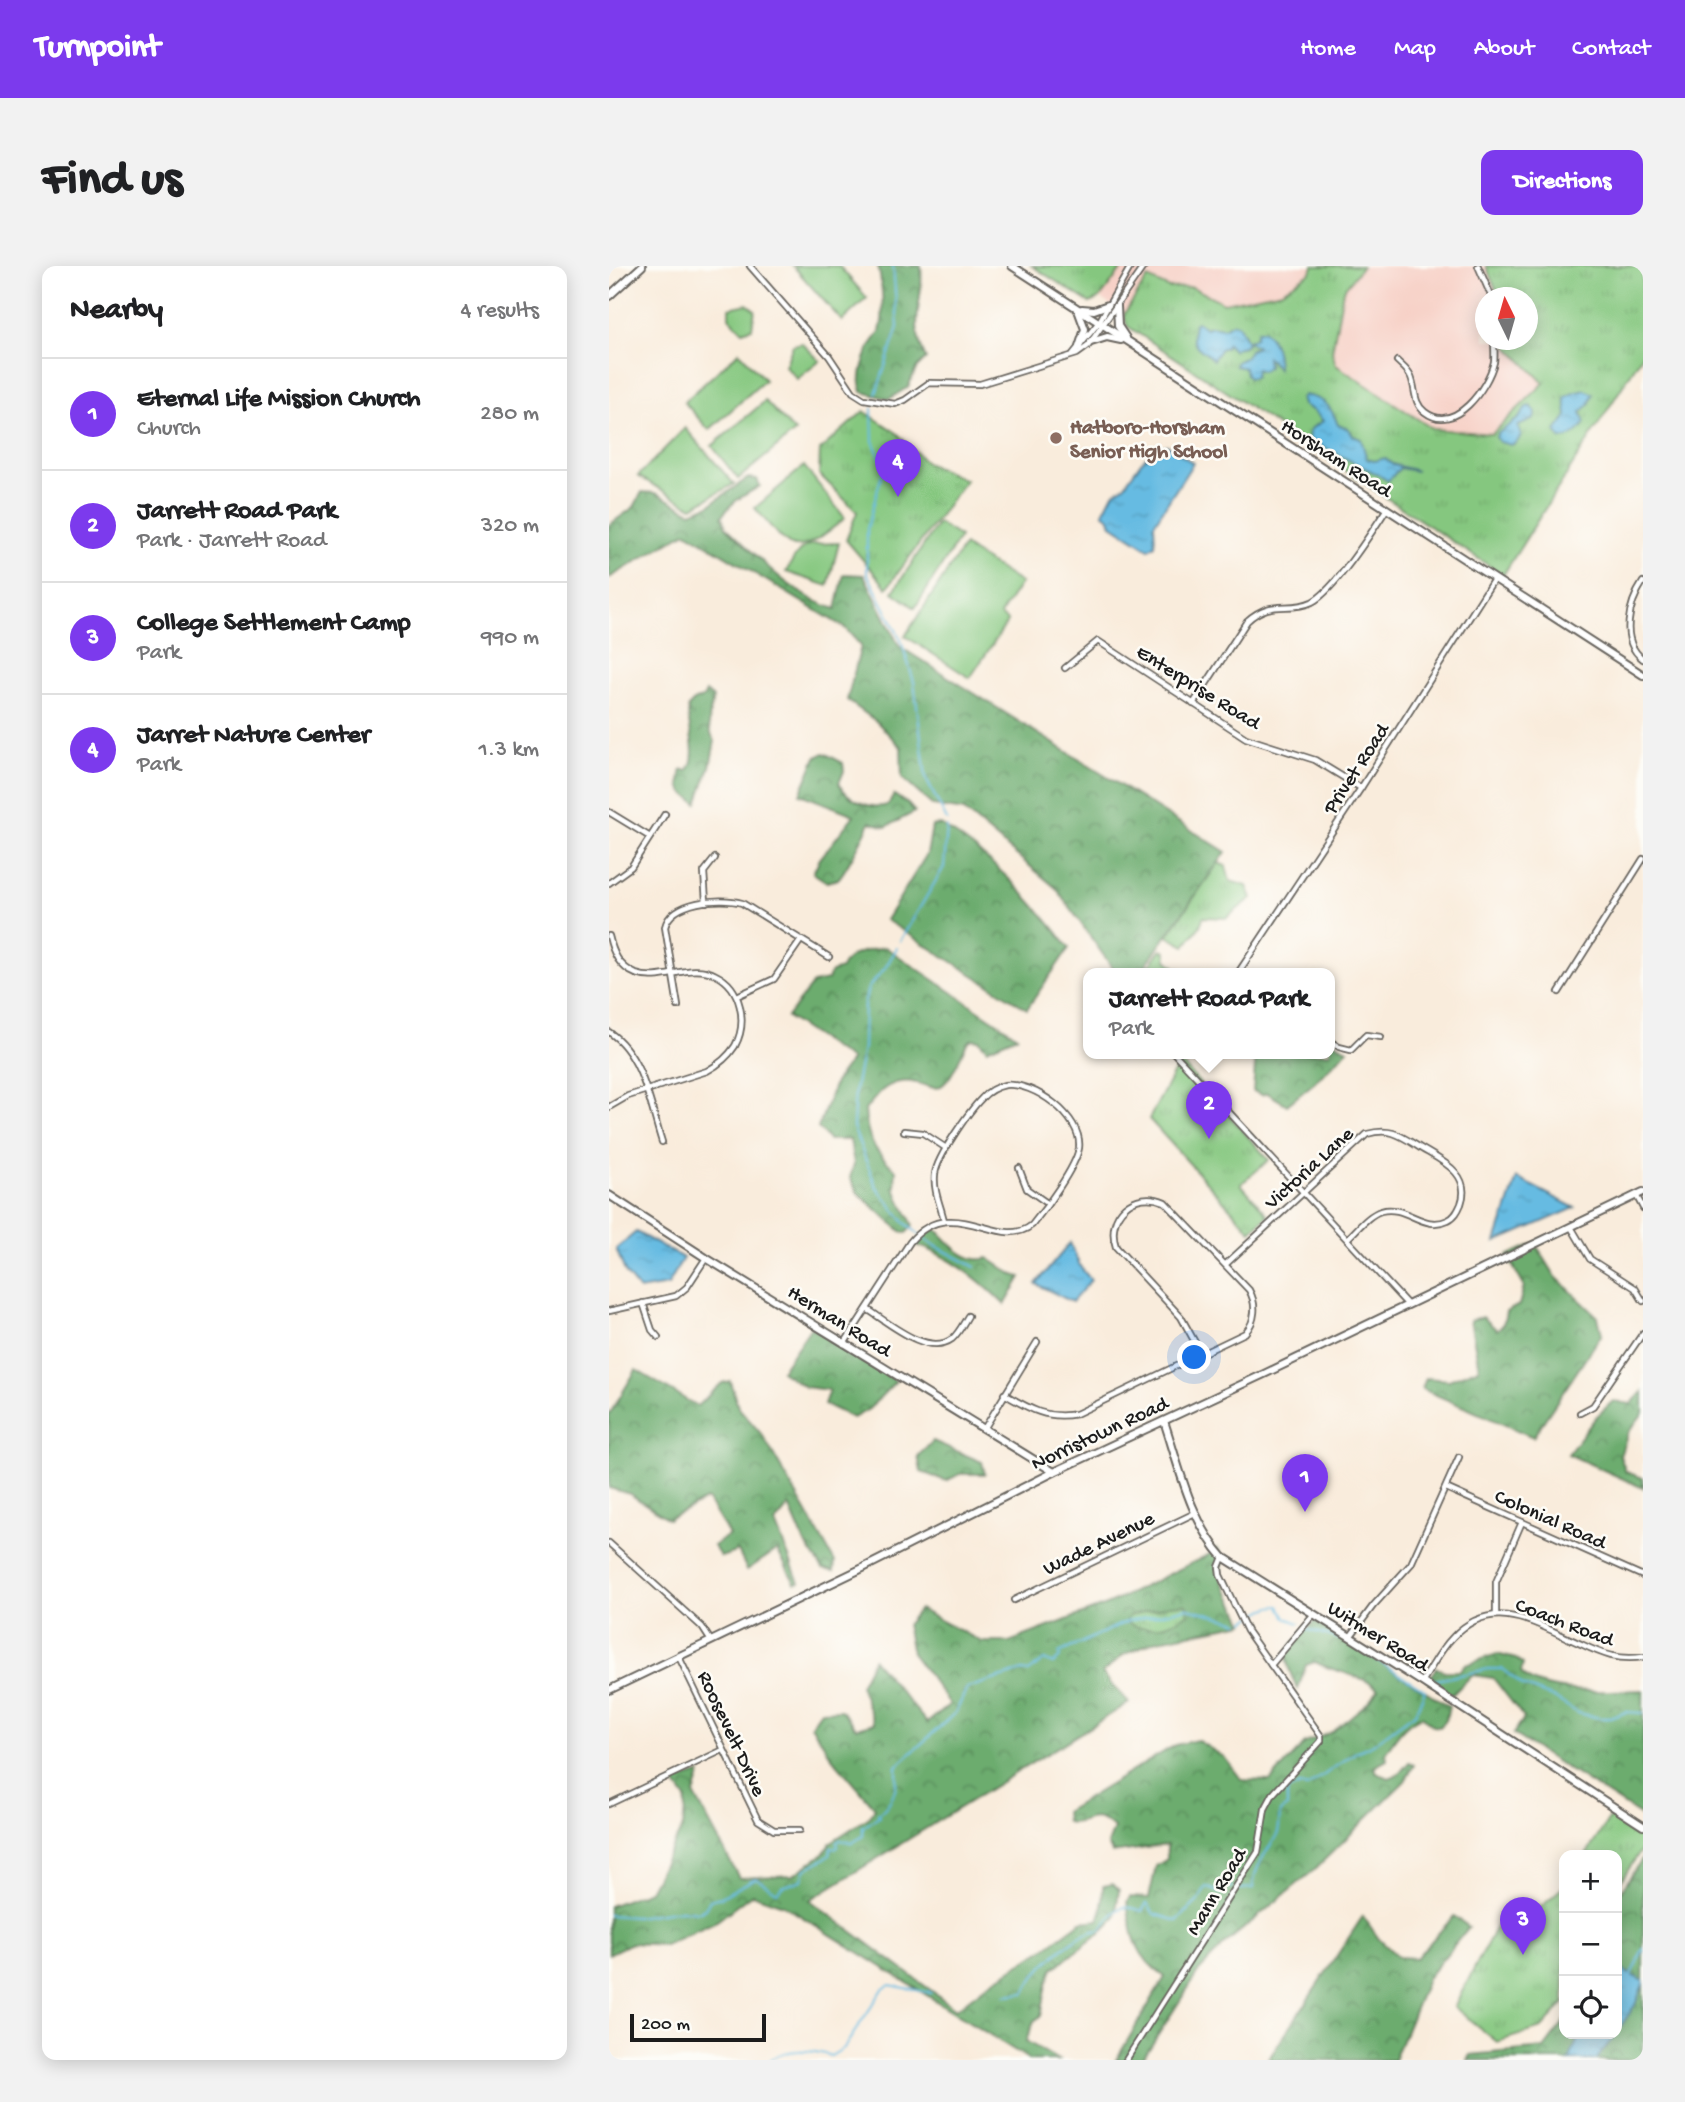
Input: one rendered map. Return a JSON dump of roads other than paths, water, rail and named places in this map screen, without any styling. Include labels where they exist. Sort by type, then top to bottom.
[{"type":"main road","points":[[609,296],[642,266]]},
{"type":"main road","name":"Horsham Road","points":[[1012,266],[1643,675]]},
{"type":"main road","points":[[1077,308],[1091,311],[1108,305]]},
{"type":"main road","points":[[1117,306],[1118,326],[1129,343]]},
{"type":"main road","points":[[1077,308],[1086,329],[1079,346]]},
{"type":"main road","points":[[1091,342],[1107,337],[1129,343]]},
{"type":"main road","name":"Norristown Road","points":[[609,1690],[865,1567],[1054,1472],[1640,1193]]},
{"type":"main road","name":"Herman Road","points":[[609,1195],[844,1344],[1054,1472]]},
{"type":"main road","name":"Witmer Road","points":[[1164,1420],[1195,1513],[1206,1536],[1223,1557],[1643,1826]]},
{"type":"street","points":[[750,266],[829,356],[852,392],[864,399],[895,404],[929,383],[980,384],[1081,352],[1091,342],[1108,305],[1131,266]]},
{"type":"street","points":[[1073,355],[1117,306],[1144,266]]},
{"type":"street","points":[[1478,266],[1487,287]]},
{"type":"street","points":[[1397,361],[1411,376],[1416,402],[1423,411],[1443,418],[1466,408],[1479,393],[1487,381],[1494,350]]},
{"type":"street","points":[[1193,704],[1247,621],[1255,613],[1272,606],[1303,605],[1321,596],[1362,547],[1386,510]]},
{"type":"street","name":"Privet Road","points":[[1241,968],[1361,788],[1494,579]]},
{"type":"street","points":[[1643,582],[1635,597],[1629,620],[1629,635],[1636,653],[1643,659]]},
{"type":"street","name":"Enterprise Road","points":[[1065,668],[1098,641],[1246,738],[1315,760],[1361,788]]},
{"type":"street","points":[[609,812],[650,837]]},
{"type":"street","points":[[609,883],[628,870],[665,814]]},
{"type":"street","points":[[706,902],[704,872],[715,858]]},
{"type":"street","points":[[1559,992],[1643,859]]},
{"type":"street","points":[[678,1006],[665,931],[666,921],[681,907],[706,902],[742,903],[829,957]]},
{"type":"street","points":[[609,936],[616,957],[631,971],[652,977],[693,969],[709,972],[726,981],[737,996],[741,1015],[735,1046],[707,1071],[628,1096],[609,1107]]},
{"type":"street","points":[[737,996],[774,979],[801,940]]},
{"type":"street","points":[[609,1032],[625,1045],[635,1059],[661,1142]]},
{"type":"street","points":[[1335,1044],[1351,1050],[1367,1035],[1381,1037]]},
{"type":"street","points":[[1180,1060],[1407,1304]]},
{"type":"street","points":[[844,1344],[918,1234],[944,1221],[972,1222],[1005,1233],[1016,1233],[1032,1225],[1074,1163],[1079,1149],[1079,1138],[1073,1122],[1064,1111],[1029,1089],[1009,1085],[990,1091],[980,1099],[936,1166],[935,1180],[944,1221]]},
{"type":"street","points":[[904,1130],[923,1133],[946,1148]]},
{"type":"street","name":"Victoria Lane","points":[[1226,1264],[1363,1137],[1383,1131],[1395,1132],[1450,1166],[1459,1176],[1463,1189],[1462,1200],[1457,1213],[1448,1221],[1423,1223],[1399,1210],[1383,1211],[1374,1214],[1348,1238]]},
{"type":"street","points":[[1019,1168],[1027,1189],[1047,1203]]},
{"type":"street","points":[[1640,1193],[1643,1208]]},
{"type":"street","points":[[1004,1394],[1036,1412],[1053,1416],[1071,1415],[1087,1410],[1202,1355],[1245,1333],[1252,1322],[1255,1308],[1252,1294],[1165,1202],[1145,1198],[1126,1205],[1116,1218],[1113,1234],[1116,1247],[1181,1317],[1202,1355]]},
{"type":"street","points":[[1570,1226],[1590,1259],[1635,1288],[1643,1301]]},
{"type":"street","points":[[609,1311],[670,1298],[681,1293],[706,1258]]},
{"type":"street","points":[[643,1303],[652,1330],[658,1337]]},
{"type":"street","points":[[867,1310],[919,1341],[932,1345],[952,1338],[968,1316]]},
{"type":"street","points":[[1580,1413],[1593,1406],[1643,1333]]},
{"type":"street","points":[[983,1429],[1037,1342]]},
{"type":"street","points":[[1350,1637],[1373,1606],[1411,1564],[1459,1457]]},
{"type":"street","name":"Colonial Road","points":[[1446,1488],[1643,1576]]},
{"type":"street","name":"Wade Avenue","points":[[1014,1600],[1195,1513]]},
{"type":"street","points":[[1496,1614],[1496,1582],[1522,1522]]},
{"type":"street","points":[[609,1543],[702,1627],[711,1641]]},
{"type":"street","name":"Mann Road","points":[[1126,2060],[1258,1852],[1263,1837],[1265,1809],[1273,1794],[1321,1741],[1321,1736],[1247,1630],[1224,1584],[1219,1567],[1223,1557]]},
{"type":"street","name":"Coach Road","points":[[1422,1682],[1453,1637],[1476,1620],[1496,1614],[1522,1618],[1606,1656],[1643,1657]]},
{"type":"street","points":[[1271,1665],[1313,1615]]},
{"type":"street","name":"Roosevelt Drive","points":[[679,1657],[753,1813],[762,1824],[774,1829],[800,1830]]},
{"type":"street","points":[[609,1804],[723,1750]]},
{"type":"water","points":[[1197,322],[1206,328],[1224,328],[1232,323],[1238,324],[1247,342],[1234,351],[1227,344],[1213,360],[1194,342],[1194,324]]},
{"type":"water","points":[[1263,330],[1275,348],[1278,369],[1267,357],[1268,367],[1262,371],[1256,369],[1255,377],[1249,378],[1245,368],[1235,366],[1236,362],[1257,347],[1248,341],[1255,338],[1257,331]]},
{"type":"water","points":[[1586,390],[1593,394],[1589,405],[1581,412],[1585,423],[1571,436],[1560,438],[1556,431],[1567,416],[1565,398]]},
{"type":"water","points":[[1304,395],[1323,401],[1330,408],[1338,425],[1349,429],[1353,436],[1361,439],[1367,459],[1374,461],[1385,458],[1392,464],[1417,471],[1400,468],[1388,481],[1313,442],[1309,439],[1309,432],[1323,421],[1314,411],[1303,405],[1301,398]]},
{"type":"water","points":[[1530,406],[1536,412],[1534,419],[1518,426],[1521,436],[1516,443],[1511,445],[1499,442],[1497,434]]},
{"type":"water","points":[[1167,445],[1193,463],[1154,524],[1155,545],[1149,549],[1112,525],[1110,518],[1103,513],[1113,493],[1124,486],[1141,462],[1156,448]]},
{"type":"water","points":[[1517,1178],[1575,1208],[1496,1242]]},
{"type":"water","points":[[636,1232],[683,1258],[668,1285],[639,1290],[626,1274],[616,1249]]},
{"type":"water","points":[[1070,1243],[1081,1268],[1091,1280],[1072,1302],[1036,1284]]},
{"type":"water","points":[[1622,1970],[1643,1981],[1635,2005],[1622,2024]]},
{"type":"water","points":[[1578,2039],[1612,2039],[1596,2060],[1569,2060]]},
{"type":"waterway","points":[[876,394],[898,327],[893,266]]},
{"type":"waterway","points":[[872,408],[873,441],[884,466],[867,529],[867,573],[901,640],[914,682],[926,779],[947,820]]},
{"type":"waterway","points":[[900,941],[944,867],[947,827]]},
{"type":"waterway","points":[[897,948],[868,988],[864,1004],[863,1048],[855,1090],[853,1127],[876,1186],[905,1223],[930,1243],[975,1267]]},
{"type":"waterway","points":[[1245,1621],[1266,1609],[1280,1606],[1286,1618],[1299,1623]]},
{"type":"waterway","points":[[609,1915],[635,1917],[681,1910],[698,1912],[705,1909],[710,1900],[756,1878],[777,1892],[782,1887],[802,1880],[805,1870],[830,1855],[831,1848],[838,1847],[837,1842],[840,1840],[852,1843],[863,1836],[863,1827],[879,1817],[878,1814],[891,1799],[896,1787],[897,1766],[956,1712],[967,1688],[1022,1671],[1029,1672],[1044,1660],[1053,1664],[1060,1657],[1059,1653],[1128,1621],[1188,1608],[1239,1622]]},
{"type":"waterway","points":[[1240,1889],[1253,1888],[1258,1867],[1278,1833],[1280,1812],[1287,1807],[1287,1791],[1300,1785],[1307,1787],[1356,1752],[1373,1744],[1416,1712],[1425,1690],[1345,1640],[1305,1629]]},
{"type":"waterway","points":[[1432,1681],[1488,1669],[1502,1669],[1523,1686],[1554,1698],[1578,1713],[1600,1718],[1610,1718],[1626,1712],[1643,1713]]},
{"type":"waterway","points":[[1005,1995],[1025,1993],[1037,1974],[1057,1953],[1080,1937],[1101,1930],[1117,1910],[1134,1908],[1142,1911],[1147,1903],[1154,1914],[1177,1921],[1199,1900],[1206,1887],[1223,1894],[1224,1887],[1233,1887]]},
{"type":"waterway","points":[[1630,1977],[1643,1949]]},
{"type":"waterway","points":[[770,2060],[792,2051],[831,2056],[844,2048],[883,1989],[890,1985],[931,1993]]},
{"type":"place","name":"Hatboro-Horsham Senior High School","points":[[1056,438]]},
{"type":"place","name":"Jarret Nature Center","points":[[898,497]]},
{"type":"place","name":"Jarrett Road Park","points":[[1209,1139]]},
{"type":"place","name":"Eternal Life Mission Church","points":[[1305,1512]]},
{"type":"place","name":"College Settlement Camp","points":[[1523,1955]]}]
